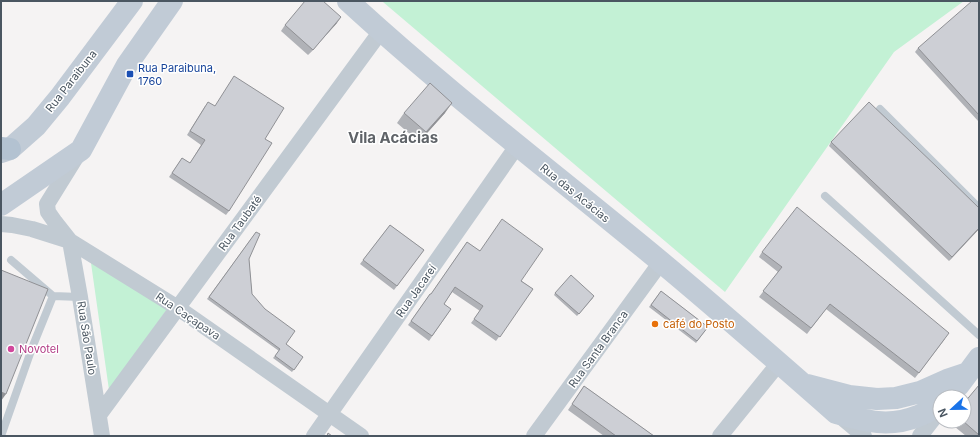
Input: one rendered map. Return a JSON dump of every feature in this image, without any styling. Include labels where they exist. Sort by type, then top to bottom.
[{"type":"main road","name":"Rua Paraibuna","points":[[4,149],[36,126],[60,97],[132,1]]},
{"type":"main road","points":[[1,205],[81,150],[128,65],[172,1]]},
{"type":"main road","name":"Rua das Acácias","points":[[348,1],[381,31],[517,146],[661,262],[836,412],[861,420],[882,423],[901,421],[919,416],[932,409]]},
{"type":"main road","name":"Rua das Acácias","points":[[802,384],[849,396],[877,399],[896,398],[920,392],[974,366]]},
{"type":"main road","name":"Rua das Acácias","points":[[956,389],[974,366]]},
{"type":"street","name":"Rua Taubaté","points":[[99,415],[381,31]]},
{"type":"street","name":"Rua Jacareí","points":[[314,436],[517,146]]},
{"type":"street","points":[[70,241],[54,222],[48,212],[47,204],[81,150]]},
{"type":"street","name":"Rua Caçapava","points":[[1,224],[12,224],[70,241],[178,308],[361,436]]},
{"type":"street","name":"Rua São Paulo","points":[[70,241],[102,436]]},
{"type":"street","name":"Rua Santa Branca","points":[[534,436],[661,262]]},
{"type":"street","points":[[720,436],[779,363]]},
{"type":"street","points":[[836,412],[864,436]]},
{"type":"street","points":[[920,436],[932,420]]},
{"type":"lane","points":[[880,109],[979,208]]},
{"type":"lane","points":[[825,196],[979,335]]},
{"type":"lane","points":[[11,260],[53,296],[80,297]]},
{"type":"lane","points":[[1,436],[32,348],[53,296]]},
{"type":"green space","points":[[383,1],[964,1],[894,52],[725,292]]},
{"type":"green space","points":[[90,256],[168,308],[109,390]]},
{"type":"building","points":[[305,1],[323,1],[341,17],[313,50],[285,25]]},
{"type":"building","points":[[972,1],[979,1],[979,115],[918,48]]},
{"type":"building","points":[[234,76],[284,108],[265,139],[272,143],[229,211],[172,173],[182,158],[190,163],[205,140],[190,131],[208,102],[215,106]]},
{"type":"building","points":[[430,83],[452,103],[426,132],[404,113]]},
{"type":"building","points":[[869,102],[979,208],[979,228],[952,257],[831,142]]},
{"type":"building","points":[[797,207],[949,333],[919,373],[830,304],[811,328],[763,291],[782,267],[762,252]]},
{"type":"building","points":[[502,219],[543,249],[521,281],[533,289],[500,337],[474,319],[483,306],[455,287],[444,304],[451,309],[432,336],[411,321],[467,242],[480,251]]},
{"type":"building","points":[[390,225],[424,250],[397,286],[363,260]]},
{"type":"building","points":[[256,232],[260,234],[249,259],[252,294],[265,309],[295,331],[286,344],[303,357],[294,370],[275,356],[280,349],[209,297]]},
{"type":"building","name":"Novotel","points":[[1,270],[48,289],[6,394],[1,392]]},
{"type":"building","points":[[571,275],[594,296],[579,314],[555,293]]},
{"type":"building","points":[[661,291],[708,327],[697,341],[651,305]]},
{"type":"building","points":[[979,385],[979,435],[972,429],[972,393]]},
{"type":"building","points":[[584,386],[654,436],[616,436],[572,404]]},
{"type":"place","name":"Rua Paraibuna, 1760","points":[[130,74]]},
{"type":"place","name":"café do Posto","points":[[655,324]]},
{"type":"place","name":"Novotel","points":[[11,349]]},
{"type":"district","name":"Vila Acácias","points":[[393,137]]}]
